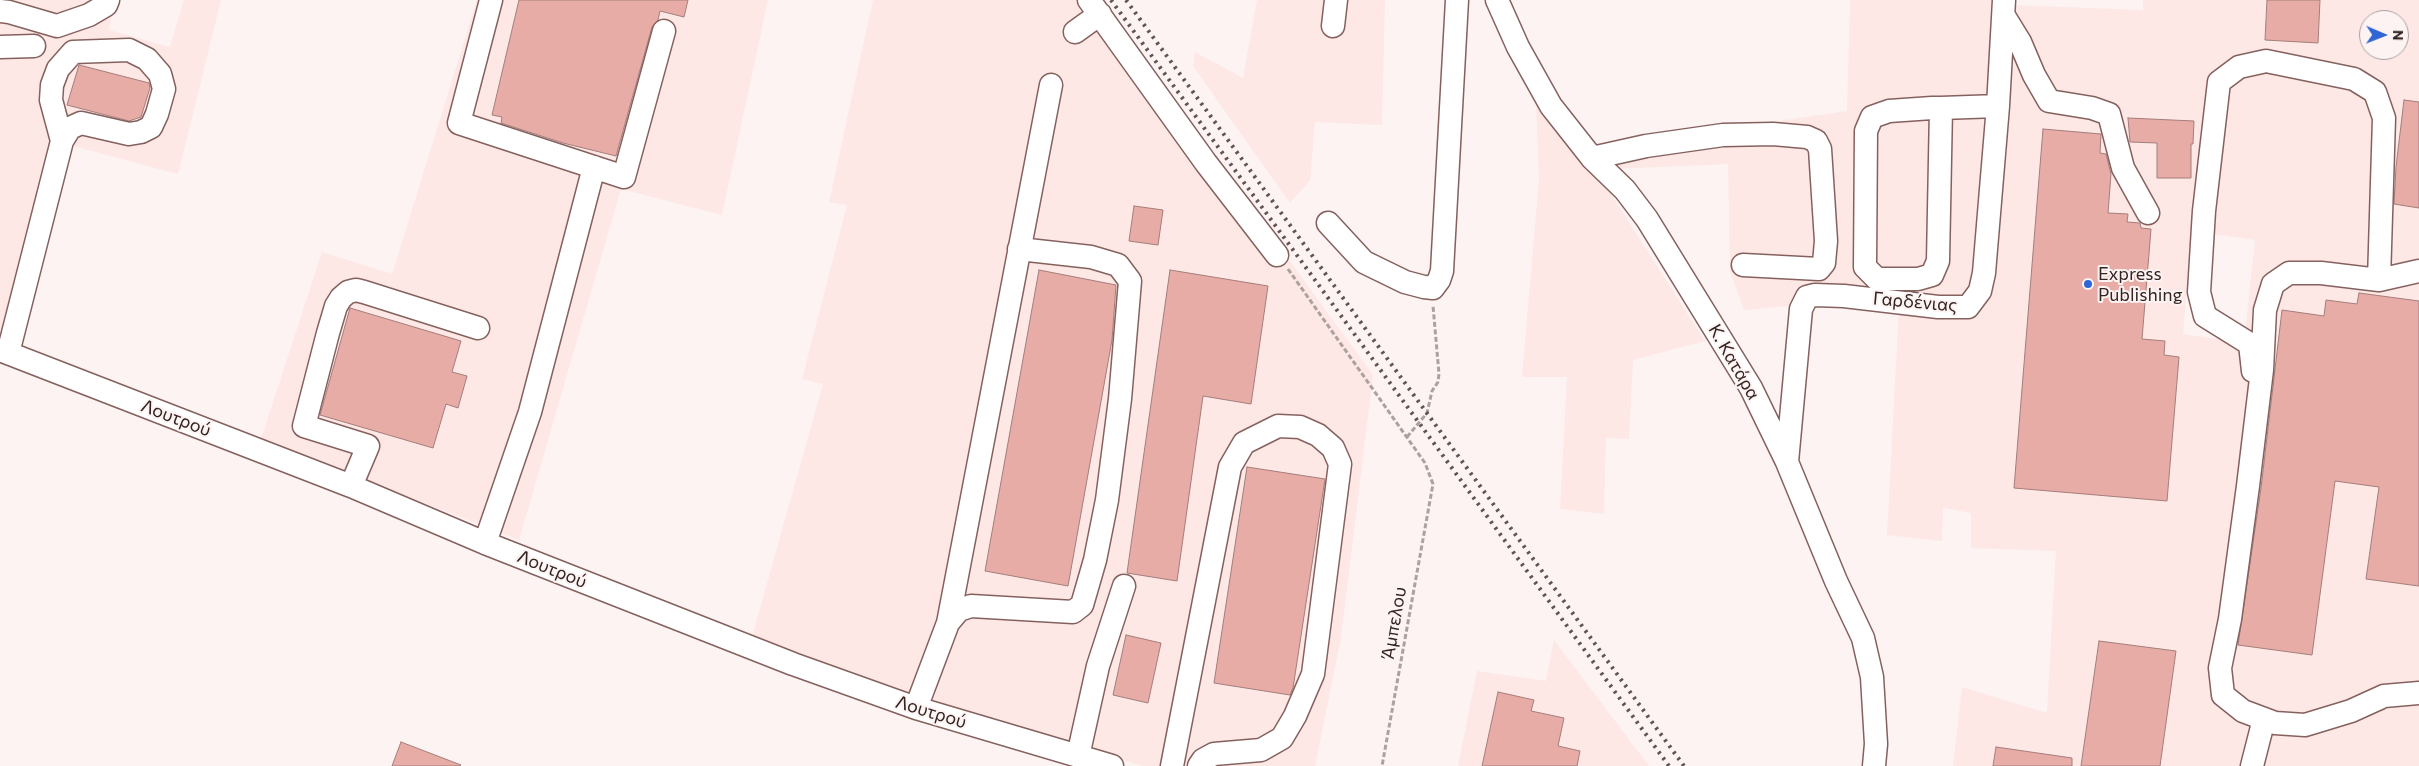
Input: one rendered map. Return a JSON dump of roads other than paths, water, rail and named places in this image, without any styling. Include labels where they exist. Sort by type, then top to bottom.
[{"type":"street","points":[[0,11],[57,26],[89,15],[106,5],[108,0]]},
{"type":"street","points":[[491,0],[459,123],[624,177],[664,31]]},
{"type":"street","points":[[1333,26],[1336,0]]},
{"type":"street","points":[[1328,223],[1364,262],[1405,282],[1433,288],[1440,280],[1457,0]]},
{"type":"street","name":"Κ. Κατάρα","points":[[1497,0],[1518,47],[1551,106],[1592,158],[1625,190],[1662,244],[1751,388],[1787,462],[1836,581],[1863,638],[1872,677],[1876,744],[1874,766]]},
{"type":"street","points":[[1075,32],[1095,7],[1206,163],[1278,255]]},
{"type":"street","points":[[2004,8],[2034,75],[2049,101],[2092,108],[2109,114],[2123,168],[2148,213]]},
{"type":"street","name":"Γαρδένιας","points":[[1787,462],[1800,309],[1807,297],[1816,295],[1844,296],[1938,306],[1968,307],[1980,291],[1984,273],[2004,8]]},
{"type":"street","points":[[0,47],[34,46]]},
{"type":"street","points":[[4,352],[62,141],[70,128],[82,124],[129,134],[141,132],[151,127],[164,90],[160,74],[147,59],[129,50],[73,52],[58,69],[52,85],[51,100],[62,141]]},
{"type":"street","points":[[2256,423],[2253,360],[2250,344],[2204,316],[2199,292],[2204,211],[2219,82],[2239,67],[2266,60],[2354,79],[2376,92],[2384,118],[2379,280]]},
{"type":"street","points":[[916,708],[948,623],[1051,85]]},
{"type":"street","points":[[1941,108],[1938,261],[1932,275],[1918,279],[1877,279],[1865,267],[1866,131],[1872,117],[1889,111],[1941,108],[1998,106]]},
{"type":"street","points":[[1592,158],[1646,146],[1723,135],[1773,134],[1807,137],[1816,141],[1820,149],[1826,241],[1824,262],[1819,269],[1743,265]]},
{"type":"street","points":[[486,543],[530,412],[594,167]]},
{"type":"street","points":[[948,623],[958,610],[971,606],[1073,612],[1082,605],[1089,582],[1107,500],[1120,399],[1130,281],[1118,265],[1092,256],[1020,249]]},
{"type":"street","points":[[2419,271],[2379,280],[2289,273],[2273,284],[2265,310],[2262,370],[2256,423],[2230,619],[2220,668],[2223,695],[2243,711],[2275,723],[2305,725],[2351,711],[2384,696],[2419,693]]},
{"type":"street","points":[[351,486],[368,446],[304,426],[328,333],[336,306],[341,298],[348,292],[356,290],[478,328]]},
{"type":"street","name":"Λουτρού","points":[[4,352],[351,486],[486,543],[793,664],[916,708],[1112,766]]},
{"type":"street","points":[[1172,766],[1230,467],[1244,443],[1278,426],[1300,427],[1318,435],[1333,448],[1340,464],[1313,674],[1295,716],[1282,738],[1261,750],[1214,754],[1202,760],[1199,766]]},
{"type":"street","points":[[1078,756],[1098,666],[1124,586]]},
{"type":"street","points":[[2252,766],[2264,719]]},
{"type":"railway","points":[[1111,0],[1669,766]]},
{"type":"railway","points":[[1126,0],[1684,766]]},
{"type":"place","name":"Express Publishing","points":[[2088,284]]}]
